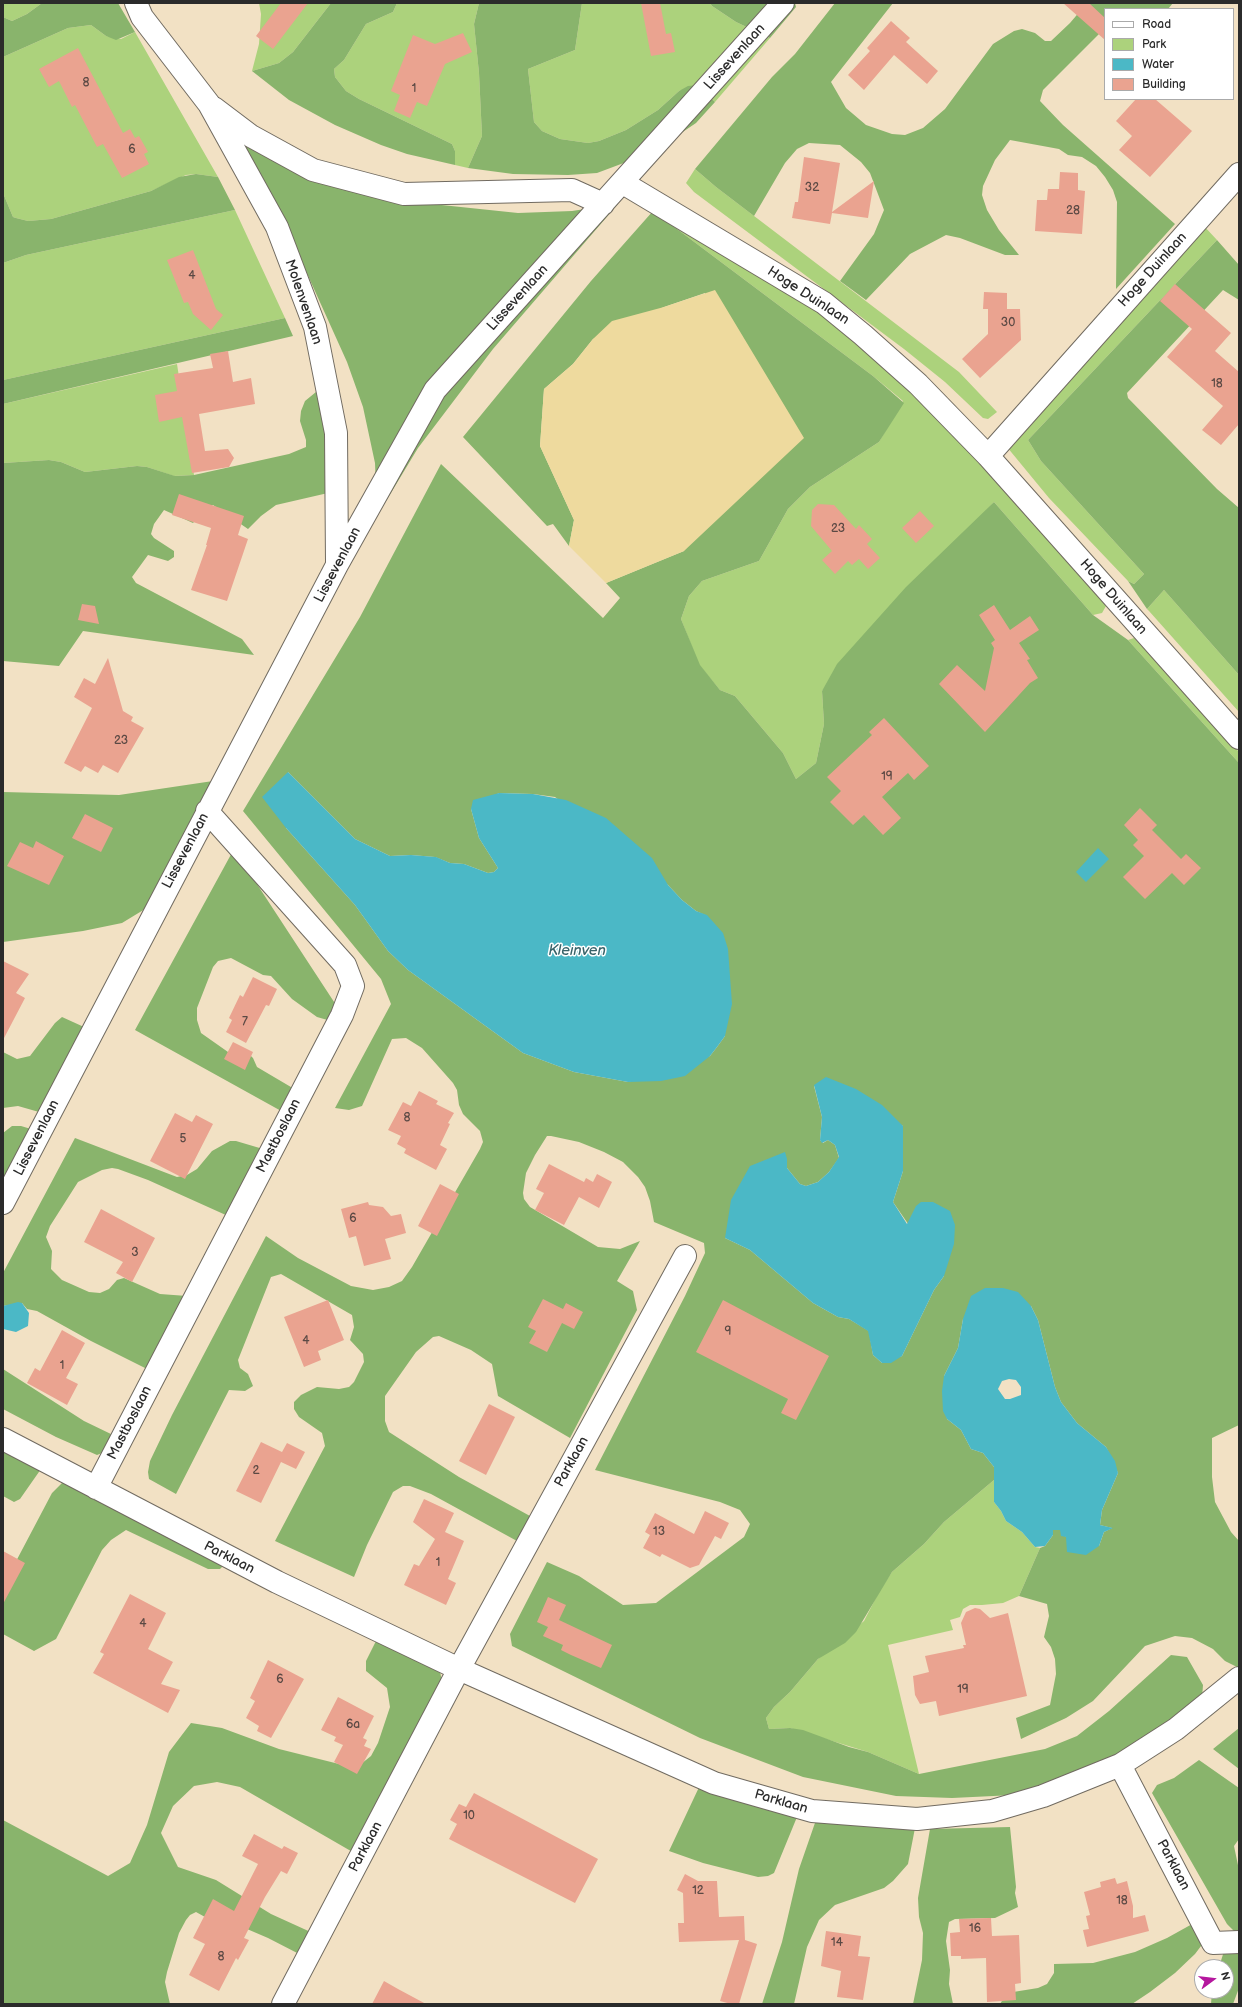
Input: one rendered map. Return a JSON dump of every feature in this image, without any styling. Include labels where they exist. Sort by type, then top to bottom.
[{"type":"street","name":"Molenvenlaan","points":[[136,3],[142,17],[209,104],[277,227],[314,327],[336,433],[337,565]]},
{"type":"street","name":"Lissevenlaan","points":[[3,1203],[337,565],[435,390],[623,183],[783,3]]},
{"type":"street","name":"Molenvenlaan","points":[[209,104],[252,136],[314,170],[404,194],[572,190],[603,204]]},
{"type":"street","name":"Hoge Duinlaan","points":[[988,456],[1239,174]]},
{"type":"street","name":"Hoge Duinlaan","points":[[623,183],[837,312],[918,384],[988,456],[1239,738]]},
{"type":"street","name":"Mastboslaan","points":[[96,1488],[339,1022],[353,986],[345,965],[207,811]]},
{"type":"street","name":"Parklaan","points":[[283,2004],[459,1669],[685,1256]]},
{"type":"street","name":"Parklaan","points":[[3,1439],[276,1582],[459,1669],[714,1783],[812,1811],[917,1819],[992,1811],[1043,1796],[1120,1765],[1176,1729],[1239,1678]]},
{"type":"street","name":"Parklaan","points":[[1120,1765],[1213,1943],[1239,1942]]},
{"type":"green space","points":[[3,3],[42,3],[27,14],[12,21],[3,17]]},
{"type":"green space","points":[[42,3],[118,3],[135,32],[116,40],[106,36],[91,25],[68,28],[3,57],[3,17],[12,21],[27,14]]},
{"type":"green space","points":[[259,3],[331,3],[293,52],[279,63],[252,71],[259,44],[261,14]]},
{"type":"green space","points":[[331,3],[397,3],[393,12],[366,24],[344,60],[334,69],[335,77],[346,91],[359,99],[452,144],[455,151],[455,165],[407,154],[381,145],[335,125],[289,100],[252,71],[279,63],[293,52]]},
{"type":"green space","points":[[397,3],[479,3],[474,24],[479,73],[482,136],[468,168],[455,165],[455,151],[452,144],[359,99],[346,91],[335,77],[334,69],[344,60],[366,24],[393,12]]},
{"type":"green space","points":[[479,3],[582,3],[575,50],[528,69],[534,122],[542,131],[560,139],[588,143],[599,141],[626,130],[658,110],[679,91],[688,86],[698,85],[715,102],[696,123],[653,152],[597,173],[568,175],[513,174],[468,168],[482,136],[479,73],[474,24]]},
{"type":"green space","points":[[582,3],[710,3],[712,6],[736,22],[770,38],[715,102],[698,85],[679,91],[658,110],[626,130],[599,141],[588,143],[560,139],[542,131],[534,122],[528,69],[575,50]]},
{"type":"green space","points":[[710,3],[795,3],[796,7],[770,38],[736,22],[712,6]]},
{"type":"green space","points":[[835,3],[893,3],[831,82],[846,108],[866,125],[892,134],[905,135],[923,128],[945,109],[993,44],[1014,31],[1022,29],[1035,33],[1045,41],[1051,41],[1070,23],[1087,3],[1173,3],[1169,8],[1104,8],[1104,29],[1043,90],[1040,101],[1063,125],[1175,224],[1116,289],[1117,202],[1113,190],[1105,177],[1096,166],[1082,157],[1068,155],[1059,149],[1010,140],[995,160],[983,186],[982,195],[987,210],[999,230],[1019,255],[1005,255],[960,238],[946,235],[910,254],[866,300],[840,281],[874,234],[884,210],[870,173],[861,162],[840,145],[809,143],[797,149],[785,163],[754,216],[695,169],[772,77],[795,54]]},
{"type":"green space","points":[[91,25],[106,36],[121,39],[135,32],[218,177],[196,174],[186,175],[151,191],[51,219],[28,221],[13,217],[3,193],[3,57],[68,28]]},
{"type":"green space","points":[[215,94],[247,128],[275,148],[413,202],[518,213],[572,211],[618,204],[493,349],[418,448],[377,516],[375,463],[363,407],[347,362],[277,207]]},
{"type":"green space","points":[[695,169],[716,187],[959,372],[997,412],[988,419],[983,418],[945,382],[904,349],[694,192],[686,183]]},
{"type":"green space","points":[[196,174],[218,177],[235,210],[26,255],[3,263],[3,193],[13,217],[28,221],[51,219],[151,191],[179,177]]},
{"type":"green space","points":[[664,200],[837,326],[911,391],[988,470],[1020,509],[1097,592],[1106,606],[1102,613],[1093,615],[994,502],[822,691],[824,724],[816,763],[796,779],[783,753],[735,696],[720,690],[699,665],[681,619],[689,596],[702,581],[759,561],[788,509],[810,487],[879,442],[903,401],[873,376],[653,211]]},
{"type":"green space","points":[[235,210],[285,318],[3,380],[3,263],[26,255]]},
{"type":"green space","points":[[653,211],[873,376],[904,403],[879,442],[810,487],[788,509],[759,561],[702,581],[689,596],[681,619],[700,665],[720,690],[735,696],[783,753],[796,779],[816,763],[824,724],[822,691],[837,664],[906,587],[994,502],[1093,615],[1128,640],[1239,763],[1239,1425],[1212,1438],[1212,1477],[1215,1502],[1231,1532],[1239,1541],[1239,1668],[1225,1661],[1213,1649],[1192,1638],[1175,1636],[1145,1646],[1093,1701],[1066,1718],[1021,1739],[1016,1718],[1050,1705],[1056,1674],[1055,1659],[1051,1647],[1044,1637],[1049,1616],[1047,1604],[1019,1596],[1040,1548],[1045,1546],[1053,1535],[1053,1530],[1061,1530],[1066,1537],[1099,1546],[1104,1532],[1112,1528],[1100,1525],[1102,1510],[1118,1473],[1106,1447],[1077,1423],[1061,1402],[1055,1387],[1038,1320],[1031,1306],[963,1319],[958,1348],[944,1376],[947,1419],[961,1430],[971,1449],[983,1453],[994,1467],[994,1480],[944,1522],[924,1544],[892,1572],[856,1632],[845,1643],[818,1659],[790,1692],[774,1707],[766,1718],[769,1729],[790,1728],[803,1730],[849,1747],[868,1752],[919,1774],[1045,1749],[1077,1736],[1109,1711],[1171,1655],[1187,1657],[1203,1685],[1202,1698],[1115,1758],[1014,1795],[952,1798],[896,1796],[803,1777],[700,1738],[512,1646],[510,1634],[547,1562],[579,1576],[623,1605],[656,1603],[744,1537],[750,1524],[740,1510],[720,1502],[595,1470],[685,1296],[705,1253],[704,1243],[654,1222],[650,1201],[645,1187],[638,1177],[623,1162],[604,1152],[579,1142],[547,1136],[526,1173],[523,1193],[524,1199],[530,1207],[598,1247],[620,1249],[640,1241],[617,1281],[633,1291],[637,1310],[570,1438],[498,1396],[492,1364],[471,1350],[439,1336],[433,1337],[416,1352],[385,1396],[385,1421],[389,1432],[459,1477],[530,1516],[517,1541],[431,1494],[410,1486],[403,1486],[393,1492],[367,1545],[354,1577],[275,1541],[325,1446],[322,1433],[299,1417],[294,1409],[294,1402],[301,1395],[317,1387],[339,1389],[349,1387],[354,1382],[364,1362],[363,1354],[350,1340],[354,1327],[352,1315],[281,1274],[271,1277],[238,1360],[240,1368],[248,1374],[253,1386],[245,1391],[229,1390],[176,1494],[149,1479],[148,1472],[150,1461],[172,1415],[266,1236],[298,1258],[351,1286],[373,1290],[389,1287],[402,1281],[412,1267],[483,1142],[480,1131],[463,1114],[459,1105],[457,1090],[453,1083],[422,1048],[406,1038],[392,1039],[362,1106],[349,1110],[335,1108],[391,1004],[381,979],[243,811],[360,617],[441,464],[603,618],[620,598],[606,583],[684,551],[705,293],[664,307],[593,339],[573,364],[544,389],[540,446],[574,520],[569,546],[553,524],[547,526],[463,437],[591,281]],"holes":[[[288,772],[355,839],[390,856],[411,855],[435,857],[450,863],[464,864],[488,873],[494,872],[498,868],[479,838],[471,809],[499,793],[533,794],[555,797],[668,885],[682,900],[696,911],[707,916],[725,1036],[710,1056],[628,1082],[574,1072],[523,1053],[408,970],[388,951],[355,905],[286,828]],[[814,1086],[903,1126],[903,1171],[893,1202],[944,1276],[934,1290],[902,1356],[882,1363],[873,1355],[869,1331],[849,1319],[838,1317],[813,1303],[750,1250],[725,1238],[787,1159],[787,1168],[800,1184],[806,1186],[818,1182],[829,1172],[839,1158],[835,1145],[828,1140],[823,1143],[820,1140],[822,1117]]]},
{"type":"green space","points":[[1203,225],[1217,240],[1028,440],[1041,461],[1144,574],[1134,584],[1128,581],[1049,498],[1007,447]]},
{"type":"green space","points":[[1217,240],[1239,265],[1239,300],[1223,290],[1127,393],[1128,398],[1217,489],[1239,508],[1239,675],[1164,590],[1147,609],[1128,581],[1134,584],[1144,574],[1041,461],[1028,440]]},
{"type":"green space","points":[[285,318],[293,336],[3,404],[3,380]]},
{"type":"green space","points":[[177,364],[194,475],[174,476],[147,467],[137,466],[85,472],[61,462],[49,460],[3,463],[3,404]]},
{"type":"green space","points":[[316,392],[329,441],[328,493],[276,505],[261,516],[248,529],[213,505],[205,510],[193,523],[164,510],[154,524],[151,534],[154,538],[174,551],[174,557],[168,561],[148,555],[132,577],[136,583],[242,639],[254,655],[83,631],[59,666],[3,661],[3,463],[49,460],[61,462],[85,472],[137,466],[147,467],[175,476],[194,475],[289,454],[306,447],[306,440],[300,421],[301,411],[305,401]]},
{"type":"green space","points":[[1164,590],[1239,675],[1239,712],[1147,609]]},
{"type":"green space","points":[[1134,638],[1239,752],[1239,763],[1128,640]]},
{"type":"green space","points":[[213,781],[145,909],[122,923],[83,931],[3,942],[3,792],[119,795]]},
{"type":"green space","points":[[234,849],[338,1008],[331,1021],[317,1017],[292,999],[271,976],[263,975],[231,958],[218,961],[213,967],[197,1008],[197,1020],[201,1033],[228,1052],[248,1053],[253,1058],[257,1067],[296,1090],[283,1112],[135,1030]]},
{"type":"green space","points":[[62,1017],[84,1027],[39,1112],[18,1106],[3,1108],[3,1052],[17,1059],[30,1056],[55,1023]]},
{"type":"green space","points":[[12,1126],[21,1126],[31,1129],[3,1182],[3,1133]]},
{"type":"green space","points":[[75,1138],[177,1177],[187,1175],[197,1169],[212,1151],[230,1141],[236,1141],[263,1149],[228,1216],[148,1180],[112,1168],[102,1170],[78,1182],[50,1226],[46,1237],[52,1251],[51,1269],[62,1280],[89,1292],[100,1293],[109,1289],[117,1280],[124,1278],[160,1294],[187,1296],[149,1370],[91,1341],[37,1311],[27,1309],[22,1303],[3,1306],[3,1273]]},
{"type":"green space","points":[[3,1369],[84,1421],[113,1435],[107,1451],[97,1455],[56,1437],[3,1409]]},
{"type":"green space","points":[[3,1451],[41,1469],[20,1499],[14,1502],[3,1496]]},
{"type":"green space","points":[[994,1480],[994,1502],[1006,1521],[1022,1532],[1035,1547],[1040,1548],[1019,1596],[1003,1603],[970,1605],[963,1609],[960,1617],[950,1620],[953,1630],[888,1645],[919,1774],[868,1752],[790,1728],[769,1729],[766,1718],[774,1707],[790,1692],[818,1659],[864,1621],[880,1590],[892,1572],[924,1544],[944,1522]]},
{"type":"green space","points":[[63,1482],[224,1565],[220,1569],[208,1569],[126,1530],[111,1540],[102,1550],[56,1639],[34,1651],[3,1634],[3,1586],[52,1493]]},
{"type":"green space","points":[[377,1639],[440,1671],[443,1688],[356,1854],[240,1787],[217,1782],[194,1786],[173,1806],[161,1833],[178,1867],[216,1880],[271,1914],[315,1934],[303,1956],[268,1938],[233,1923],[205,1917],[196,1912],[190,1915],[179,1933],[167,1972],[165,1982],[170,2004],[3,2004],[3,1820],[108,1876],[130,1863],[147,1825],[169,1752],[191,1723],[222,1728],[279,1749],[351,1767],[361,1764],[371,1756],[378,1743],[390,1707],[387,1688],[366,1671],[366,1661]]},
{"type":"green space","points":[[1239,1728],[1239,1769],[1213,1749]]},
{"type":"green space","points":[[1199,1760],[1239,1788],[1239,1839],[1234,1846],[1239,1870],[1239,1932],[1234,1931],[1227,1924],[1152,1793],[1157,1785],[1174,1778]]},
{"type":"green space","points":[[701,1783],[797,1817],[774,1873],[768,1876],[758,1877],[703,1863],[669,1851]]},
{"type":"green space","points":[[816,1820],[915,1828],[908,1864],[893,1881],[884,1888],[835,1905],[819,1920],[807,1947],[794,2004],[762,2004],[782,1942],[799,1869]]},
{"type":"green space","points":[[1010,1827],[1016,1887],[1015,1893],[1018,1907],[995,1918],[955,1919],[949,1922],[946,1941],[950,1970],[949,1984],[953,2004],[913,2004],[922,1960],[923,1933],[919,1917],[918,1898],[930,1829]]},
{"type":"green space","points":[[1194,1923],[1204,1942],[1195,1954],[1175,1973],[1132,2004],[1000,2004],[1007,1993],[1038,1988],[1047,1984],[1054,1973],[1054,1964],[1093,1963],[1135,1952],[1167,1938]]},
{"type":"green space","points":[[1225,1948],[1239,1949],[1239,1988],[1233,2004],[1211,2004],[1211,1999],[1234,1999],[1234,1959],[1222,1959]]},
{"type":"sand","points":[[715,290],[804,438],[684,551],[606,583],[569,546],[574,520],[540,446],[544,389],[573,364],[593,339],[612,321],[664,307]]},
{"type":"water","name":"Kleinven","points":[[288,772],[355,839],[390,856],[411,855],[436,857],[450,863],[464,864],[488,873],[494,872],[498,868],[479,838],[471,809],[473,800],[499,793],[533,794],[566,800],[606,818],[652,858],[668,885],[682,900],[696,911],[707,915],[723,933],[728,949],[732,1004],[725,1036],[710,1056],[685,1076],[661,1081],[628,1082],[574,1072],[523,1053],[408,970],[388,951],[355,905],[286,828],[262,797]]},
{"type":"water","points":[[1098,848],[1109,859],[1086,882],[1076,872]]},
{"type":"water","points":[[826,1077],[856,1089],[882,1105],[903,1126],[903,1171],[893,1202],[907,1224],[916,1206],[921,1202],[933,1202],[950,1211],[955,1225],[954,1244],[944,1276],[934,1290],[902,1356],[891,1363],[882,1363],[873,1355],[868,1331],[849,1319],[838,1317],[813,1303],[750,1250],[725,1238],[731,1200],[750,1166],[785,1152],[787,1168],[800,1184],[806,1186],[818,1182],[829,1172],[839,1157],[835,1145],[828,1140],[822,1143],[820,1140],[822,1117],[814,1085]]},
{"type":"water","points":[[985,1288],[1003,1288],[1018,1292],[1031,1306],[1038,1320],[1055,1387],[1061,1402],[1077,1423],[1106,1447],[1115,1461],[1118,1473],[1102,1510],[1100,1525],[1113,1528],[1104,1532],[1099,1546],[1086,1555],[1067,1552],[1066,1537],[1061,1536],[1060,1530],[1053,1530],[1053,1535],[1045,1546],[1035,1547],[1022,1532],[1006,1521],[994,1502],[994,1467],[983,1453],[971,1449],[961,1430],[947,1419],[943,1411],[942,1391],[944,1376],[958,1348],[963,1319],[971,1296]],"holes":[[[1009,1379],[1016,1380],[1021,1387],[1021,1395],[1010,1399],[1005,1399],[998,1389],[1002,1381]]]},
{"type":"water","points":[[18,1302],[22,1303],[29,1313],[28,1326],[16,1332],[3,1329],[3,1306]]},
{"type":"building","points":[[281,3],[308,3],[273,49],[256,36]]},
{"type":"building","points":[[641,3],[660,3],[666,34],[671,33],[675,52],[651,56]]},
{"type":"building","points":[[1063,3],[1089,3],[1104,17],[1104,39]]},
{"type":"building","points":[[891,21],[910,38],[906,42],[938,71],[927,84],[894,55],[864,90],[848,75],[870,51],[867,48]]},
{"type":"building","points":[[463,33],[472,52],[445,64],[427,106],[417,102],[410,118],[394,111],[400,95],[391,91],[413,35],[435,44]]},
{"type":"building","points":[[78,48],[123,133],[130,129],[135,138],[139,136],[148,152],[144,154],[149,164],[122,178],[103,144],[97,147],[75,105],[72,107],[59,81],[49,87],[39,69]]},
{"type":"building","points":[[1135,100],[1156,100],[1192,131],[1150,177],[1119,150],[1132,136],[1116,121]]},
{"type":"building","points":[[804,157],[840,163],[832,212],[874,181],[868,218],[832,213],[830,224],[792,218],[795,202],[798,202]]},
{"type":"building","points":[[1060,172],[1078,173],[1078,190],[1085,191],[1082,234],[1035,231],[1037,200],[1047,200],[1048,189],[1059,189]]},
{"type":"building","points":[[193,250],[216,309],[223,315],[211,330],[193,314],[188,302],[184,303],[167,260]]},
{"type":"building","points":[[1175,284],[1231,333],[1215,351],[1239,372],[1239,424],[1221,445],[1202,430],[1223,406],[1167,357],[1192,329],[1160,301]]},
{"type":"building","points":[[984,292],[1007,293],[1007,309],[1020,309],[1021,340],[980,378],[962,359],[988,334],[988,309],[983,309]]},
{"type":"building","points":[[228,351],[233,382],[251,378],[255,404],[199,414],[205,451],[228,449],[234,458],[229,467],[192,473],[182,417],[159,422],[155,395],[177,391],[174,374],[213,368],[210,354]]},
{"type":"building","points":[[179,494],[244,516],[238,535],[248,539],[227,601],[191,590],[207,545],[211,528],[172,515]]},
{"type":"building","points":[[818,504],[834,505],[856,529],[859,525],[872,539],[867,544],[880,558],[868,569],[859,559],[852,565],[848,561],[835,574],[822,560],[832,551],[811,526],[812,510]]},
{"type":"building","points":[[920,511],[934,526],[916,543],[902,528]]},
{"type":"building","points":[[82,604],[95,606],[99,624],[78,620]]},
{"type":"building","points":[[994,605],[1010,630],[1030,616],[1039,630],[1019,643],[1030,659],[1027,660],[1038,678],[1030,683],[985,732],[939,684],[957,665],[985,691],[994,648],[991,643],[995,640],[979,615]]},
{"type":"building","points":[[108,658],[123,711],[133,717],[131,721],[144,728],[118,773],[103,765],[98,773],[85,766],[81,772],[64,763],[92,708],[74,697],[84,678],[95,684]]},
{"type":"building","points":[[884,718],[929,766],[914,780],[908,773],[882,797],[901,818],[883,835],[864,815],[853,825],[830,802],[841,791],[827,777],[872,735],[869,732]]},
{"type":"building","points":[[1140,808],[1157,825],[1152,830],[1181,859],[1186,854],[1201,868],[1184,885],[1172,873],[1145,899],[1123,877],[1144,856],[1133,845],[1138,840],[1124,825]]},
{"type":"building","points":[[85,814],[113,828],[101,852],[72,838]]},
{"type":"building","points":[[36,841],[64,856],[49,885],[7,866],[20,842],[33,848]]},
{"type":"building","points":[[3,961],[29,974],[16,993],[25,998],[3,1040]]},
{"type":"building","points":[[253,977],[277,989],[269,1006],[266,1005],[246,1043],[226,1032],[232,1020],[229,1018],[240,995],[243,997]]},
{"type":"building","points":[[233,1042],[253,1052],[245,1070],[224,1059]]},
{"type":"building","points":[[419,1091],[438,1101],[436,1104],[454,1113],[448,1123],[450,1124],[440,1145],[447,1149],[436,1170],[404,1153],[406,1149],[397,1144],[401,1136],[388,1130],[403,1102],[411,1106]]},
{"type":"building","points":[[175,1113],[192,1122],[196,1115],[213,1124],[185,1179],[150,1161]]},
{"type":"building","points":[[549,1164],[584,1182],[586,1178],[593,1182],[597,1174],[612,1182],[599,1208],[579,1197],[564,1225],[535,1210],[544,1193],[536,1189]]},
{"type":"building","points":[[440,1184],[459,1194],[437,1236],[418,1226]]},
{"type":"building","points":[[368,1202],[369,1205],[383,1207],[391,1216],[401,1214],[406,1233],[385,1239],[391,1259],[364,1266],[356,1236],[349,1238],[341,1209]]},
{"type":"building","points":[[101,1209],[155,1238],[132,1282],[116,1273],[123,1262],[84,1242]]},
{"type":"building","points":[[543,1299],[563,1309],[566,1303],[583,1312],[574,1329],[562,1323],[547,1352],[529,1343],[536,1331],[528,1327]]},
{"type":"building","points":[[328,1300],[344,1340],[318,1351],[321,1360],[304,1367],[284,1317]]},
{"type":"building","points":[[723,1300],[829,1356],[796,1420],[781,1413],[788,1399],[696,1352]]},
{"type":"building","points":[[62,1330],[85,1343],[66,1378],[78,1384],[67,1405],[27,1383],[35,1368],[40,1371]]},
{"type":"building","points":[[489,1404],[515,1417],[486,1475],[459,1461]]},
{"type":"building","points":[[261,1442],[282,1452],[287,1443],[305,1452],[296,1469],[281,1462],[261,1503],[236,1491]]},
{"type":"building","points":[[424,1499],[454,1513],[445,1532],[464,1541],[448,1579],[456,1583],[446,1605],[404,1585],[414,1564],[419,1566],[435,1539],[413,1522]]},
{"type":"building","points":[[705,1511],[729,1523],[721,1539],[715,1536],[699,1565],[690,1568],[662,1554],[660,1557],[643,1548],[650,1535],[645,1532],[655,1513],[694,1534]]},
{"type":"building","points":[[3,1551],[25,1563],[3,1604]]},
{"type":"building","points":[[130,1594],[166,1613],[148,1649],[173,1662],[161,1684],[180,1690],[168,1713],[93,1673],[104,1654],[100,1652]]},
{"type":"building","points":[[548,1597],[566,1605],[559,1620],[612,1645],[601,1668],[561,1650],[563,1645],[543,1636],[548,1627],[537,1622]]},
{"type":"building","points":[[975,1608],[980,1609],[990,1618],[1008,1613],[1027,1696],[939,1716],[936,1701],[920,1704],[915,1695],[913,1676],[929,1672],[925,1656],[964,1648],[963,1645],[966,1645],[961,1623],[966,1612]]},
{"type":"building","points":[[268,1660],[304,1679],[271,1738],[257,1731],[259,1726],[246,1718],[255,1701],[250,1698]]},
{"type":"building","points":[[338,1697],[374,1716],[363,1738],[367,1740],[364,1746],[371,1749],[357,1774],[334,1762],[343,1745],[334,1741],[336,1737],[321,1730]]},
{"type":"building","points":[[474,1793],[598,1859],[575,1903],[449,1839],[457,1824],[450,1820],[459,1804],[466,1807]]},
{"type":"building","points":[[254,1834],[282,1849],[284,1846],[298,1853],[287,1874],[281,1871],[265,1897],[244,1938],[249,1940],[238,1960],[236,1958],[219,1991],[189,1975],[205,1944],[193,1938],[213,1899],[234,1911],[258,1864],[242,1856]]},
{"type":"building","points":[[685,1874],[698,1881],[717,1881],[719,1917],[744,1916],[745,1940],[757,1944],[739,2004],[731,2004],[720,2001],[739,1940],[679,1942],[678,1923],[684,1923],[683,1893],[677,1890]]},
{"type":"building","points":[[1115,1878],[1117,1884],[1127,1881],[1133,1906],[1133,1918],[1145,1915],[1149,1931],[1087,1947],[1083,1930],[1089,1929],[1086,1916],[1090,1915],[1084,1892],[1101,1887],[1100,1882]]},
{"type":"building","points":[[991,1918],[992,1936],[1019,1935],[1021,1983],[1015,1984],[1016,2000],[987,2002],[986,1958],[961,1959],[961,1956],[951,1956],[950,1933],[960,1932],[959,1919]]},
{"type":"building","points":[[826,1931],[861,1936],[858,1956],[870,1957],[863,2000],[837,1997],[841,1971],[821,1966]]},
{"type":"building","points":[[384,1981],[398,1989],[426,2004],[372,2004]]}]
